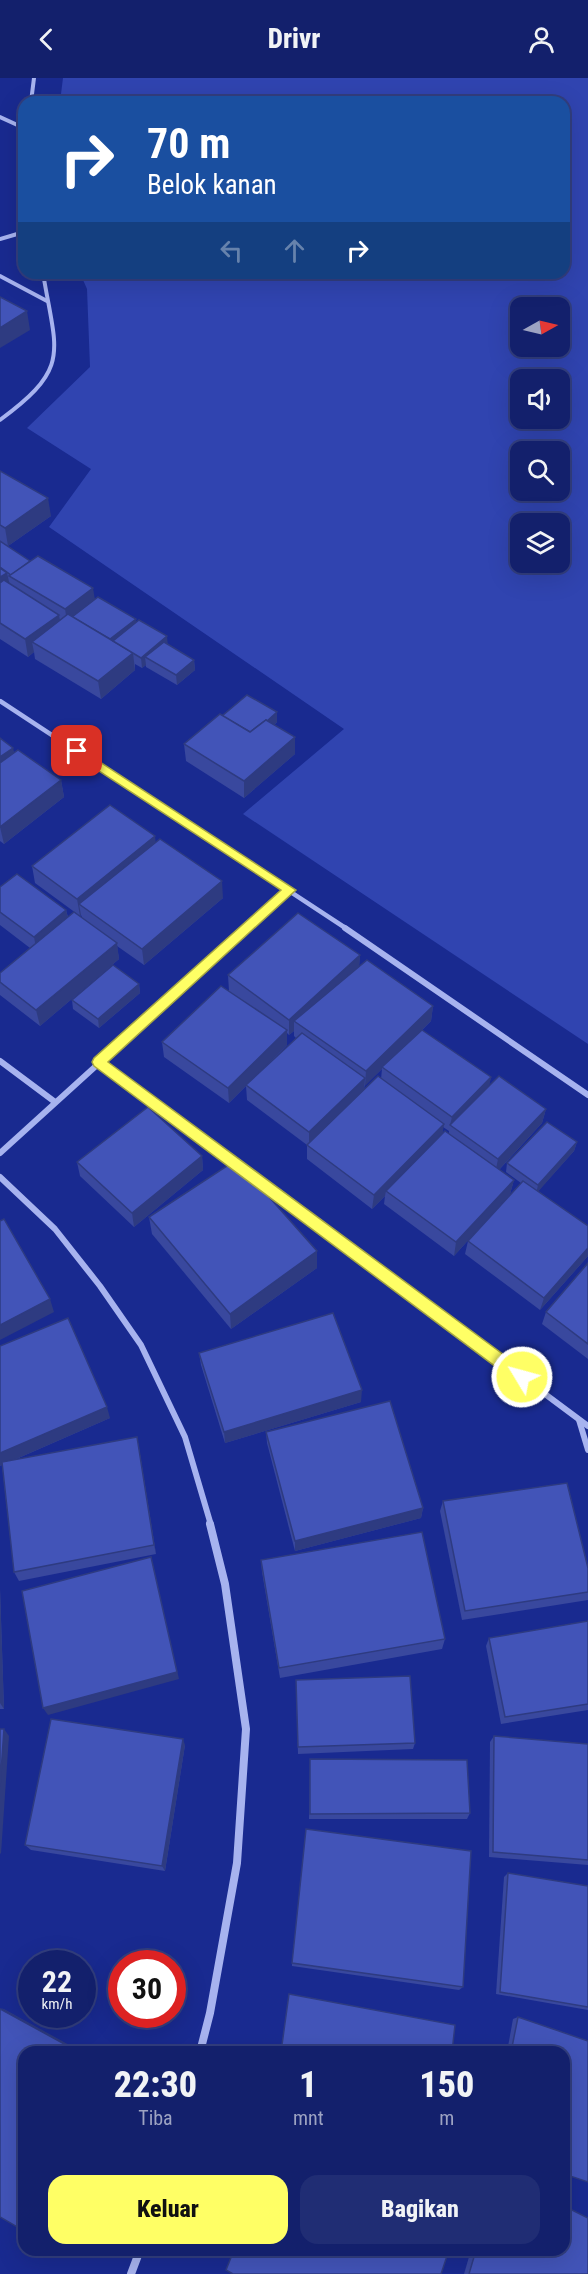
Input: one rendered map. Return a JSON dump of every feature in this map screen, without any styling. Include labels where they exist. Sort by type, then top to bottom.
[{"type":"street","points":[[32,96],[34,78]]},
{"type":"street","points":[[0,117],[18,125]]},
{"type":"street","points":[[0,240],[18,234]]},
{"type":"street","points":[[0,276],[47,301]]},
{"type":"street","points":[[0,420],[39,387],[53,366],[56,351],[44,279]]},
{"type":"street","points":[[0,701],[290,890],[588,1095]]},
{"type":"street","points":[[0,1153],[290,890]]},
{"type":"street","points":[[0,1061],[55,1102]]},
{"type":"street","points":[[99,1062],[588,1426]]},
{"type":"street","points":[[0,1177],[55,1229],[100,1286],[141,1345],[184,1437],[205,1503],[225,1584],[246,1729],[237,1863],[210,2013],[202,2046]]},
{"type":"street","points":[[579,1420],[588,1450]]},
{"type":"street","points":[[131,2274],[138,2256]]},
{"type":"shaded area","points":[[63,78],[588,78],[588,1044],[243,814],[344,729],[49,527],[91,469],[27,428],[90,367],[87,289],[83,279],[570,279],[570,96],[61,96]]},
{"type":"building","points":[[0,297],[27,311],[0,328]]},
{"type":"building","points":[[0,471],[48,498],[5,528],[0,525]]},
{"type":"building","points":[[0,541],[30,561],[11,575],[0,567]]},
{"type":"building","points":[[38,556],[93,588],[65,609],[9,576]]},
{"type":"building","points":[[0,568],[7,573],[0,577]]},
{"type":"building","points":[[4,580],[59,615],[25,639],[0,623],[0,583]]},
{"type":"building","points":[[98,597],[136,619],[110,639],[72,617]]},
{"type":"building","points":[[68,614],[133,653],[98,681],[32,642]]},
{"type":"building","points":[[139,620],[167,636],[141,658],[113,641]]},
{"type":"building","points":[[164,642],[194,660],[176,675],[145,657]]},
{"type":"building","points":[[247,695],[277,712],[250,732],[222,716]]},
{"type":"building","points":[[220,714],[250,732],[266,720],[295,737],[244,781],[184,744]]},
{"type":"building","points":[[0,738],[13,748],[0,757]]},
{"type":"building","points":[[18,750],[61,780],[0,827],[0,763]]},
{"type":"building","points":[[110,805],[155,836],[77,899],[32,866]]},
{"type":"building","points":[[160,839],[222,881],[142,949],[79,904]]},
{"type":"building","points":[[17,874],[66,910],[34,937],[0,912],[0,887]]},
{"type":"building","points":[[74,912],[117,943],[36,1010],[0,982],[0,973]]},
{"type":"building","points":[[298,913],[360,955],[289,1020],[228,975]]},
{"type":"building","points":[[367,960],[433,1006],[366,1071],[294,1021]]},
{"type":"building","points":[[113,965],[139,984],[98,1019],[72,1000]]},
{"type":"building","points":[[221,986],[287,1030],[228,1088],[162,1042]]},
{"type":"building","points":[[422,1030],[491,1077],[452,1117],[382,1067]]},
{"type":"building","points":[[302,1033],[365,1078],[309,1132],[246,1085]]},
{"type":"building","points":[[378,1076],[444,1124],[374,1195],[307,1145]]},
{"type":"building","points":[[499,1076],[546,1109],[498,1159],[450,1125]]},
{"type":"building","points":[[148,1107],[202,1156],[132,1213],[77,1162]]},
{"type":"building","points":[[547,1122],[577,1142],[538,1185],[507,1163]]},
{"type":"building","points":[[445,1131],[514,1180],[456,1242],[386,1191]]},
{"type":"building","points":[[236,1160],[317,1251],[230,1314],[149,1217]]},
{"type":"building","points":[[523,1181],[588,1226],[588,1248],[544,1298],[468,1241]]},
{"type":"building","points":[[4,1219],[50,1299],[0,1325],[0,1221]]},
{"type":"building","points":[[588,1263],[588,1344],[546,1312]]},
{"type":"building","points":[[333,1313],[362,1390],[224,1432],[199,1353]]},
{"type":"building","points":[[68,1318],[107,1407],[0,1453],[0,1346]]},
{"type":"building","points":[[390,1401],[423,1508],[295,1541],[266,1432]]},
{"type":"building","points":[[137,1437],[154,1545],[14,1572],[2,1462]]},
{"type":"building","points":[[567,1483],[588,1568],[588,1592],[465,1611],[443,1501]]},
{"type":"building","points":[[422,1532],[445,1639],[279,1668],[261,1560]]},
{"type":"building","points":[[151,1557],[177,1672],[43,1708],[22,1591]]},
{"type":"building","points":[[588,1621],[588,1704],[505,1717],[489,1638]]},
{"type":"building","points":[[410,1676],[415,1743],[298,1747],[296,1680]]},
{"type":"building","points":[[51,1719],[183,1739],[162,1866],[25,1845]]},
{"type":"building","points":[[0,1729],[4,1729],[0,1787]]},
{"type":"building","points":[[494,1736],[588,1744],[588,1860],[493,1852]]},
{"type":"building","points":[[310,1759],[467,1760],[470,1813],[310,1814]]},
{"type":"building","points":[[306,1829],[471,1851],[463,1987],[292,1963]]},
{"type":"building","points":[[508,1873],[588,1886],[588,2007],[500,1992]]},
{"type":"building","points":[[289,1994],[455,2025],[453,2046],[282,2046]]},
{"type":"building","points":[[0,2009],[18,2019],[18,2028],[35,2028],[68,2046],[18,2046],[18,2228],[0,2217]]},
{"type":"building","points":[[518,2017],[588,2041],[588,2182],[570,2176],[570,2046],[512,2046]]},
{"type":"building","points":[[570,2209],[588,2218],[588,2274],[469,2274],[474,2256],[570,2256]]},
{"type":"building","points":[[232,2256],[447,2256],[441,2274],[233,2274],[226,2270]]},
{"type":"route","points":[[77,751],[290,890],[99,1062],[522,1377]]}]
